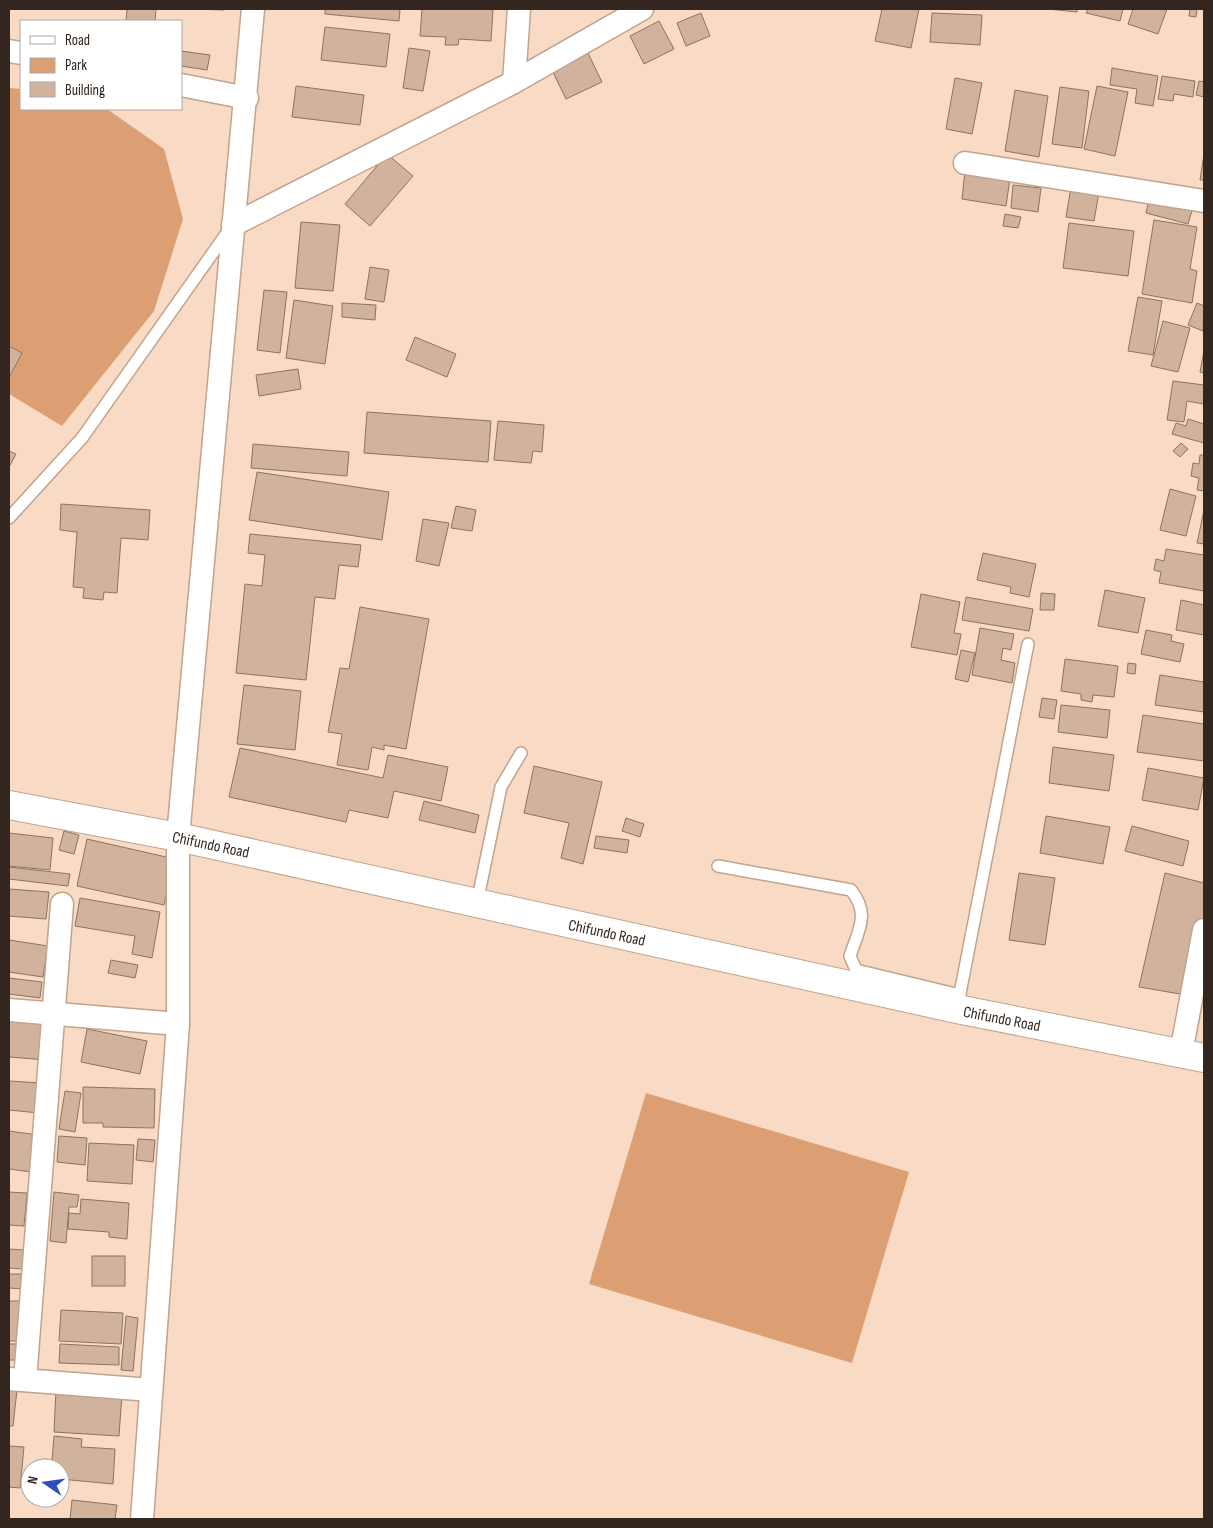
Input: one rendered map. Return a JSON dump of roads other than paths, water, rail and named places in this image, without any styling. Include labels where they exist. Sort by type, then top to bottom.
[{"type":"street","points":[[142,1519],[178,1024],[178,837],[233,225],[247,98],[253,9]]},
{"type":"street","points":[[514,82],[519,9]]},
{"type":"street","points":[[233,225],[514,82],[642,9]]},
{"type":"street","points":[[182,85],[247,98]]},
{"type":"street","points":[[966,163],[1204,201]]},
{"type":"street","name":"Chifundo Road","points":[[9,806],[178,837],[477,903],[958,1002],[1193,1056]]},
{"type":"street","points":[[62,904],[54,1014],[17,1380],[151,1390]]},
{"type":"street","points":[[1193,1056],[1204,930]]},
{"type":"street","points":[[9,1010],[178,1024]]},
{"type":"lane","points":[[9,518],[82,438],[233,225]]},
{"type":"lane","points":[[718,866],[851,890],[859,901],[863,915],[850,956],[856,970],[958,1002],[1028,644]]},
{"type":"lane","points":[[477,903],[501,787],[521,753]]}]
